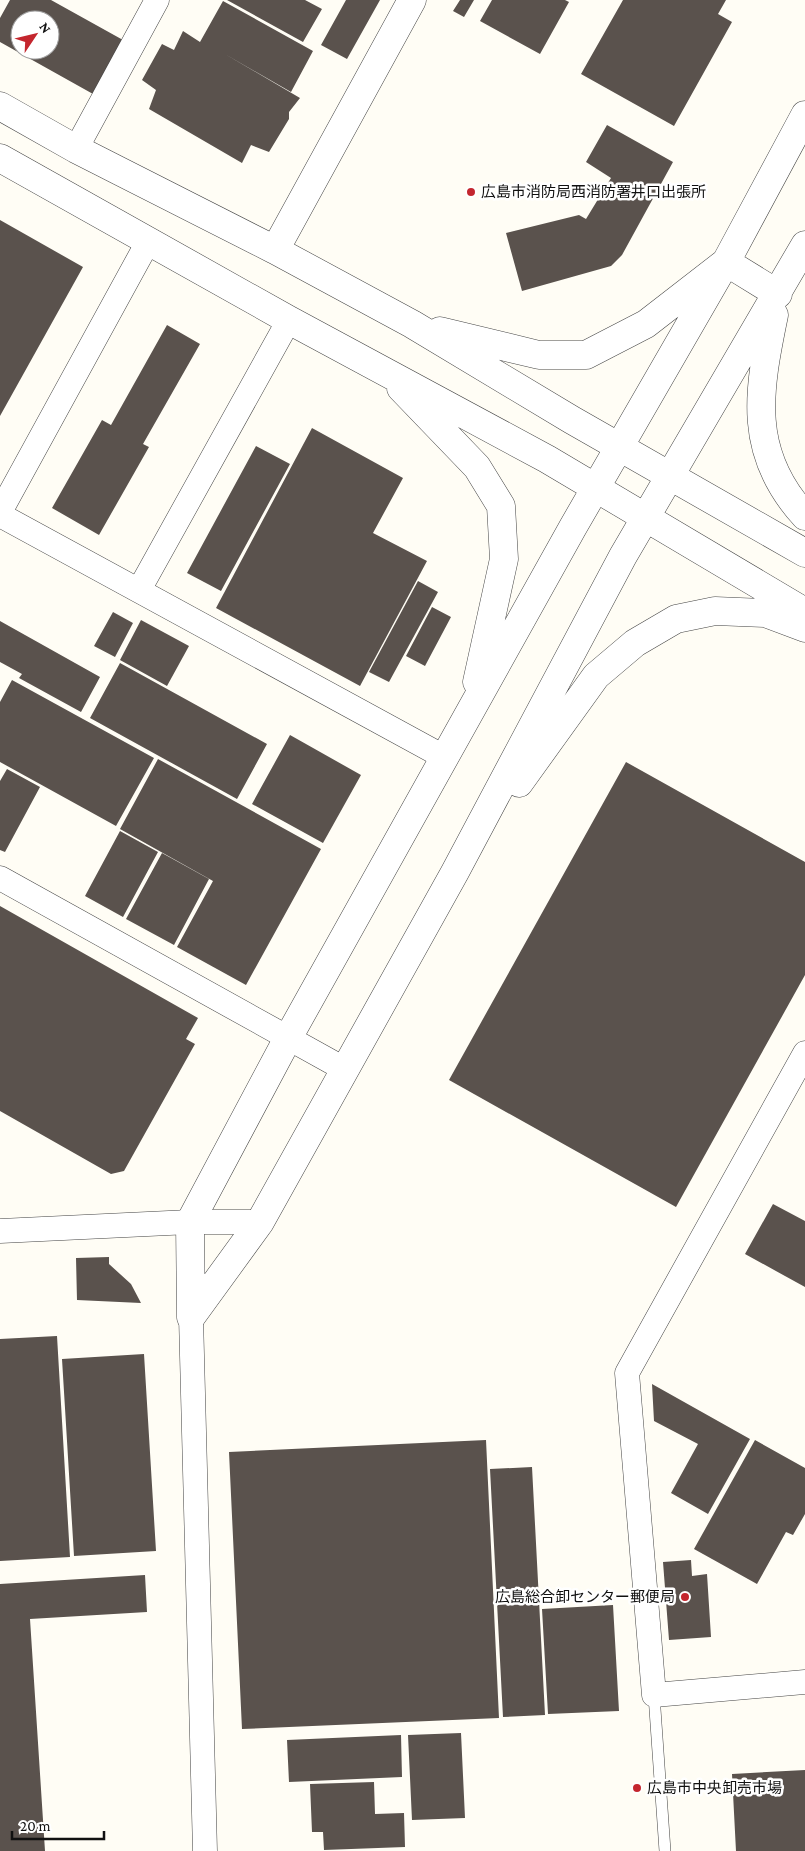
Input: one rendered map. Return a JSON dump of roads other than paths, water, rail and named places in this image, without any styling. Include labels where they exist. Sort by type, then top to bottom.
[{"type":"street","points":[[76,149],[157,0]]},
{"type":"street","points":[[275,250],[412,0]]},
{"type":"street","points":[[0,106],[76,149],[275,250],[412,324],[619,448],[805,553]]},
{"type":"street","points":[[205,1851],[190,1222],[288,1038],[470,710],[726,262],[805,115]]},
{"type":"street","points":[[0,158],[289,320],[596,487],[805,612]]},
{"type":"street","points":[[149,240],[0,514],[444,758]]},
{"type":"street","points":[[191,1316],[260,1222],[455,872],[623,556],[805,245]]},
{"type":"street","points":[[412,324],[539,356],[586,355],[646,324],[726,262]]},
{"type":"street","points":[[726,262],[778,294]]},
{"type":"street","points":[[778,294],[762,374],[760,412],[768,460],[791,500],[805,516]]},
{"type":"street","points":[[139,590],[289,320]]},
{"type":"street","points":[[384,370],[477,468],[501,506],[504,559],[470,710]]},
{"type":"street","points":[[455,872],[596,676],[634,643],[676,619],[715,610],[765,613],[805,628]]},
{"type":"street","points":[[0,878],[346,1070]]},
{"type":"street","points":[[805,1052],[627,1373],[654,1695],[805,1682]]},
{"type":"street","points":[[0,1232],[190,1222],[260,1222]]},
{"type":"lane","points":[[654,1695],[665,1851]]},
{"type":"place","name":"広島市消防局西消防署井口出張所","points":[[471,192]]},
{"type":"place","name":"広島総合卸センター郵便局","points":[[685,1597]]},
{"type":"place","name":"広島市中央卸売市場","points":[[637,1788]]}]
